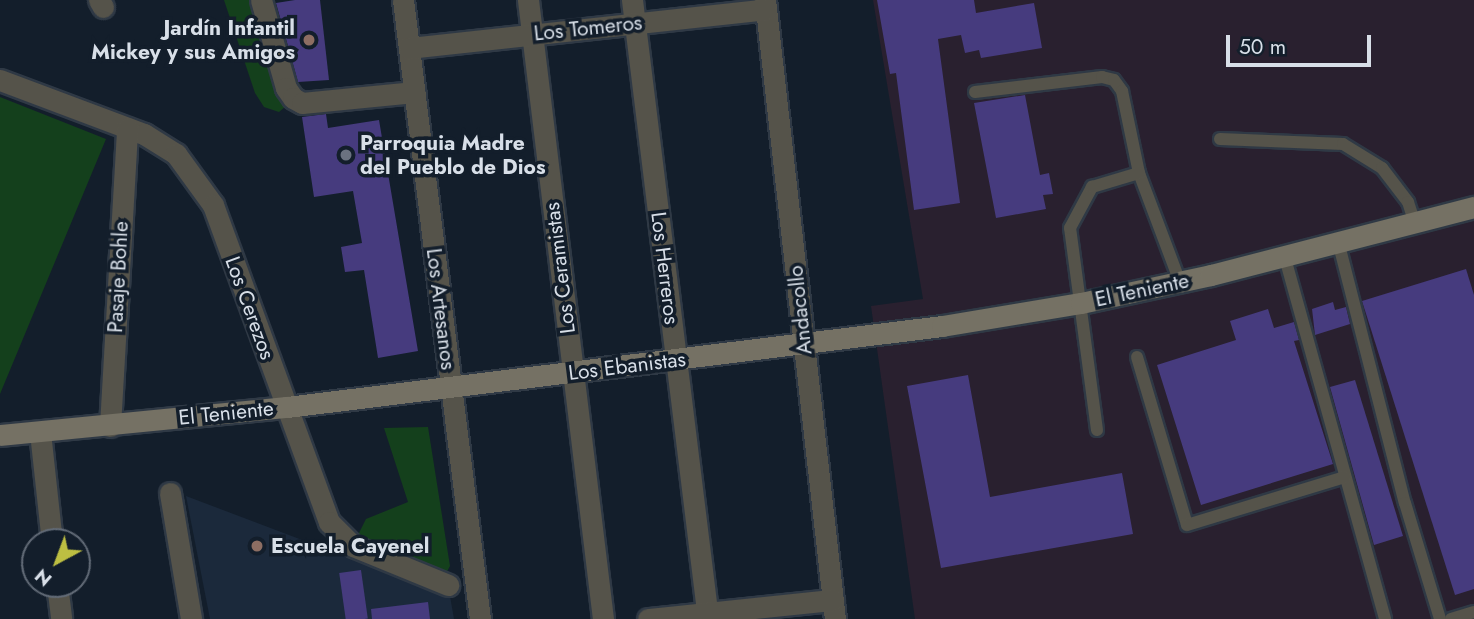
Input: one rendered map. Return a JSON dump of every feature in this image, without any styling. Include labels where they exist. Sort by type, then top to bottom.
[{"type":"main road","name":"El Teniente","points":[[804,345],[1081,303],[1339,245],[1474,207]]},
{"type":"main road","name":"Los Ebanistas","points":[[451,388],[804,345]]},
{"type":"main road","name":"El Teniente","points":[[0,435],[110,426],[451,388]]},
{"type":"street","points":[[261,0],[293,98],[302,103],[414,92]]},
{"type":"street","name":"Los Artesanos","points":[[403,0],[480,619]]},
{"type":"street","name":"Los Ceramistas","points":[[528,0],[603,619]]},
{"type":"street","name":"Los Herreros","points":[[632,0],[708,616]]},
{"type":"street","name":"Los Tomeros","points":[[409,48],[635,23],[766,4]]},
{"type":"street","name":"Andacollo","points":[[766,4],[834,610]]},
{"type":"street","name":"Los Cerezos","points":[[0,80],[160,141],[202,187],[329,522],[340,537],[353,547],[448,585]]},
{"type":"street","name":"Pasaje Bohle","points":[[110,426],[127,128]]},
{"type":"street","points":[[40,432],[50,528]]},
{"type":"street","points":[[170,493],[191,619]]},
{"type":"street","points":[[59,598],[61,619]]},
{"type":"street","points":[[648,619],[834,610]]},
{"type":"lane","points":[[975,92],[1102,77],[1114,80],[1122,91],[1139,173],[1180,282]]},
{"type":"lane","points":[[1220,139],[1343,144],[1382,168],[1408,202],[1415,224]]},
{"type":"lane","points":[[1097,430],[1081,303],[1069,243],[1077,211],[1092,187],[1139,173]]},
{"type":"lane","points":[[1339,245],[1405,503],[1440,619]]},
{"type":"lane","points":[[1285,258],[1385,619]]},
{"type":"lane","points":[[1137,357],[1187,525],[1345,477]]},
{"type":"lane","points":[[1451,619],[1474,612]]},
{"type":"shaded area","points":[[873,0],[1474,0],[1474,619],[915,619],[871,306],[923,299]]},
{"type":"shaded area","name":"Escuela Cayenel","points":[[186,496],[450,596],[454,619],[210,619]]},
{"type":"green space","points":[[224,0],[256,0],[286,106],[279,112],[264,107],[255,93]]},
{"type":"green space","points":[[0,97],[106,139],[0,394]]},
{"type":"green space","points":[[428,427],[450,566],[444,577],[357,537],[366,519],[408,502],[384,428]]},
{"type":"building","name":"Jardín Infantil Mickey y sus Amigos","points":[[320,0],[329,80],[298,82],[276,3]]},
{"type":"building","points":[[877,0],[974,0],[976,13],[1034,3],[1042,48],[981,58],[979,50],[965,53],[961,35],[938,39],[960,203],[914,210],[896,73],[890,74]]},
{"type":"building","points":[[1025,95],[1040,175],[1049,173],[1053,194],[1043,195],[1046,209],[996,218],[974,103]]},
{"type":"building","points":[[326,114],[328,128],[379,120],[418,351],[378,358],[364,270],[345,272],[341,247],[362,243],[353,191],[314,197],[302,117]]},
{"type":"building","points":[[1466,269],[1474,295],[1474,589],[1455,595],[1362,301]]},
{"type":"building","points":[[1333,302],[1335,310],[1346,307],[1350,324],[1315,335],[1312,309]]},
{"type":"building","points":[[1268,309],[1274,328],[1294,322],[1299,340],[1294,341],[1333,464],[1201,505],[1157,365],[1236,340],[1230,321]]},
{"type":"building","points":[[968,375],[990,497],[1122,473],[1133,534],[941,568],[907,386]]},
{"type":"building","points":[[1355,380],[1403,536],[1374,545],[1330,387]]},
{"type":"building","points":[[361,570],[368,619],[346,619],[339,573]]},
{"type":"building","points":[[428,602],[430,619],[372,619],[371,609]]},
{"type":"place","name":"Jardín Infantil Mickey y sus Amigos","points":[[309,40]]},
{"type":"place","name":"Parroquia Madre del Pueblo de Dios","points":[[346,155]]},
{"type":"place","name":"Escuela Cayenel","points":[[257,546]]}]
